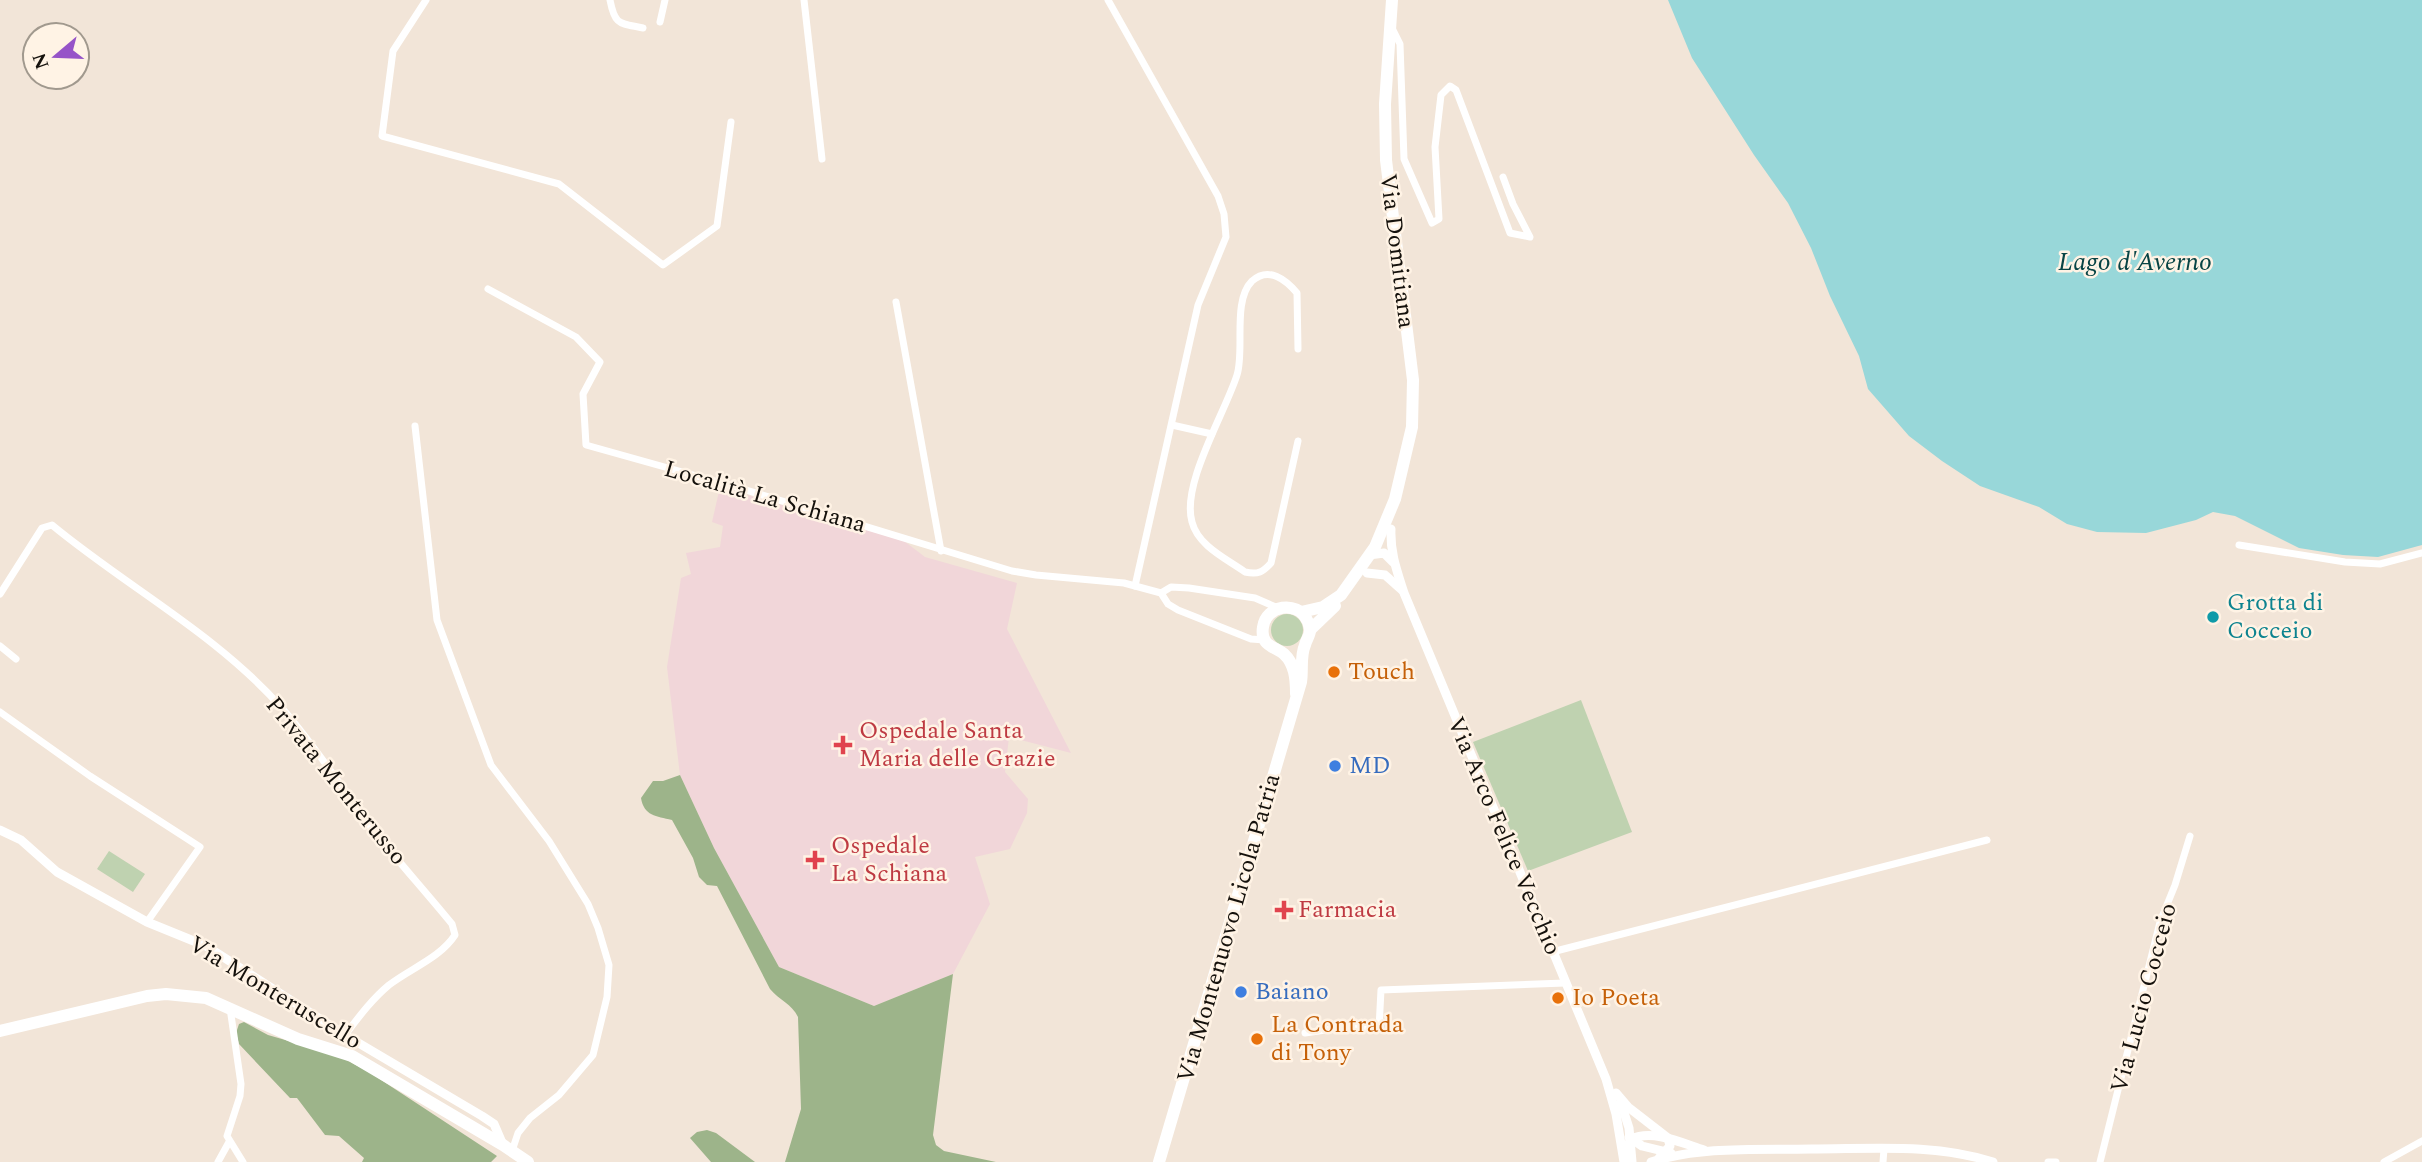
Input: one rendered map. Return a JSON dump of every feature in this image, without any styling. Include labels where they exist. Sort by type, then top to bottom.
[{"type":"main road","name":"Via Domitiana","points":[[1310,629],[1349,594],[1367,573],[1395,499],[1411,437],[1413,380],[1385,160],[1385,104],[1392,0]]},
{"type":"main road","name":"Via Domitiana","points":[[1301,612],[1315,610],[1332,602],[1348,587],[1391,529],[1395,499]]},
{"type":"main road","points":[[1304,645],[1295,652],[1283,653],[1272,649],[1265,640],[1263,627],[1268,615],[1286,606],[1301,612],[1310,629]]},
{"type":"main road","name":"Via Montenuovo Licola Patria","points":[[1159,1162],[1205,1014],[1301,682],[1304,645],[1310,629]]},
{"type":"main road","name":"Via Montenuovo Licola Patria","points":[[1283,653],[1293,668],[1296,694]]},
{"type":"main road","points":[[0,1031],[108,1004],[166,994],[206,998],[298,1038],[352,1056],[528,1162]]},
{"type":"street","points":[[426,0],[393,51],[382,136],[559,184],[663,265],[717,226],[731,122]]},
{"type":"street","points":[[610,0],[614,19],[643,28]]},
{"type":"street","points":[[660,22],[665,0]]},
{"type":"street","points":[[804,0],[822,159]]},
{"type":"street","points":[[1108,0],[1218,196],[1224,214],[1226,237],[1198,305],[1135,586]]},
{"type":"street","points":[[1390,24],[1400,44],[1404,159],[1433,223],[1439,219],[1435,147],[1441,95],[1450,86],[1456,90],[1510,233],[1530,237],[1503,177]]},
{"type":"street","points":[[1298,349],[1297,293],[1284,278],[1269,274],[1258,277],[1250,283],[1241,312],[1238,373],[1194,485],[1191,508],[1191,522],[1199,539],[1245,572],[1263,572],[1271,563],[1298,441]]},
{"type":"street","name":"Località La Schiana","points":[[488,289],[576,337],[600,362],[583,394],[586,444],[736,487],[969,560],[1036,575],[1135,586],[1161,593],[1168,604],[1178,610],[1251,639],[1265,640]]},
{"type":"street","points":[[897,302],[942,551]]},
{"type":"street","points":[[1172,425],[1212,434]]},
{"type":"street","points":[[415,426],[440,632],[460,678],[491,765],[549,841],[588,904],[609,965],[607,997],[593,1055],[559,1095],[530,1118],[508,1148]]},
{"type":"street","name":"Privata Monterusso","points":[[0,594],[42,528],[52,525],[93,559],[186,622],[232,659],[281,707],[373,829],[453,923],[455,934],[448,946],[388,986],[345,1035]]},
{"type":"street","name":"Via Arco Felice Vecchio","points":[[1391,529],[1390,546],[1404,593],[1606,1079]]},
{"type":"street","points":[[2239,545],[2346,562],[2380,564],[2422,553]]},
{"type":"street","points":[[1375,552],[1384,553],[1394,564]]},
{"type":"street","points":[[1367,573],[1385,575],[1404,593]]},
{"type":"street","name":"Località La Schiana","points":[[1161,593],[1171,587],[1189,588],[1255,598],[1279,608]]},
{"type":"street","points":[[0,646],[16,659]]},
{"type":"street","points":[[0,712],[90,776],[200,847],[147,922]]},
{"type":"street","name":"Via Monteruscello","points":[[0,830],[21,840],[57,872],[147,922],[206,946],[345,1035],[482,1116],[494,1124],[508,1148]]},
{"type":"street","name":"Via Lucio Cocceio","points":[[2100,1162],[2160,922],[2190,836]]},
{"type":"street","points":[[1552,952],[1987,840]]},
{"type":"street","points":[[1305,1034],[1339,1028],[1379,1028],[1381,990],[1565,984]]},
{"type":"street","points":[[230,1007],[241,1084],[240,1096],[228,1127],[229,1142],[243,1162]]},
{"type":"street","points":[[1606,1079],[1628,1107],[1668,1138],[1670,1146],[1653,1161]]},
{"type":"street","points":[[1606,1079],[1624,1158]]},
{"type":"street","points":[[1616,1093],[1625,1112],[1631,1139],[1632,1162]]},
{"type":"street","points":[[1616,1114],[1631,1139],[1642,1146],[1686,1154]]},
{"type":"street","points":[[475,1130],[488,1128],[489,1125],[482,1116]]},
{"type":"street","points":[[1631,1139],[1644,1135],[1668,1138],[1706,1150]]},
{"type":"street","points":[[1624,1158],[1631,1139]]},
{"type":"street","points":[[2384,1162],[2422,1141]]},
{"type":"street","points":[[218,1162],[229,1142]]},
{"type":"street","points":[[1653,1161],[1706,1150],[1922,1148],[1959,1158],[1993,1162]]},
{"type":"street","points":[[1883,1162],[1884,1149]]},
{"type":"street","points":[[2048,1162],[2056,1162]]},
{"type":"shaded area","name":"Ospedale Santa Maria delle Grazie","points":[[720,487],[904,541],[925,557],[1017,583],[1007,629],[1071,753],[1009,737],[1005,772],[1028,799],[1027,813],[1010,849],[975,857],[990,904],[953,974],[874,1006],[779,967],[714,848],[680,775],[667,667],[681,578],[691,574],[686,553],[720,547],[723,526],[712,522]]},
{"type":"green space","points":[[1287,614],[1299,618],[1303,630],[1299,642],[1287,646],[1275,642],[1271,630],[1275,618]]},
{"type":"green space","points":[[1581,700],[1632,832],[1528,871],[1473,742]]},
{"type":"green space","points":[[680,775],[714,848],[779,967],[874,1006],[953,974],[933,1135],[936,1145],[944,1151],[996,1162],[785,1162],[801,1109],[798,1017],[770,989],[717,886],[707,885],[699,877],[693,858],[672,820],[648,812],[643,804],[641,798],[653,781],[663,781]]},
{"type":"green space","points":[[109,851],[145,874],[133,892],[97,869]]},
{"type":"green space","points":[[244,1022],[268,1035],[337,1055],[369,1072],[497,1156],[491,1162],[362,1162],[364,1158],[339,1136],[325,1135],[297,1098],[290,1098],[239,1044],[236,1033],[239,1024]]},
{"type":"green space","points":[[707,1130],[716,1133],[755,1162],[711,1162],[690,1138],[697,1132]]},
{"type":"water","name":"Lago d'Averno","points":[[1668,0],[2422,0],[2422,545],[2378,557],[2343,555],[2299,548],[2235,516],[2213,512],[2196,520],[2146,533],[2097,532],[2067,524],[2039,507],[1980,486],[1942,461],[1909,436],[1868,389],[1859,356],[1788,203],[1692,58]]},
{"type":"place","name":"Grotta di Cocceio","points":[[2213,617]]},
{"type":"place","name":"Touch","points":[[1334,672]]},
{"type":"place","name":"Ospedale Santa Maria delle Grazie","points":[[843,745]]},
{"type":"place","name":"MD","points":[[1335,766]]},
{"type":"place","name":"Ospedale La Schiana","points":[[815,860]]},
{"type":"place","name":"Farmacia","points":[[1284,910]]},
{"type":"place","name":"Baiano","points":[[1241,992]]},
{"type":"place","name":"Io Poeta","points":[[1558,998]]},
{"type":"place","name":"La Contrada di Tony","points":[[1257,1039]]}]
